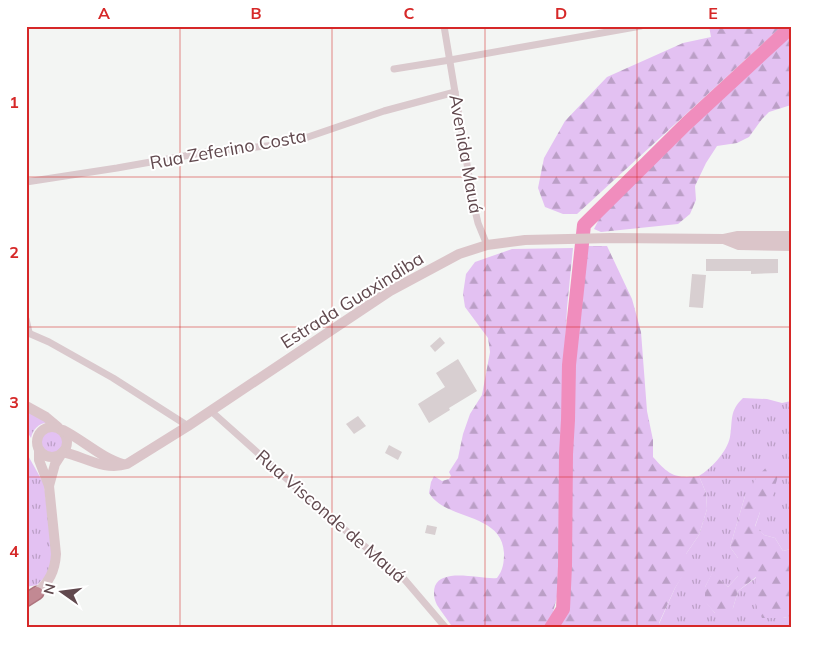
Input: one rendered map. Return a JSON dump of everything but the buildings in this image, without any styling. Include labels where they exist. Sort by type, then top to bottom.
[{"type":"street","name":"Avenida Mauá","points":[[444,26],[474,206],[478,223],[487,245]]},
{"type":"street","points":[[394,69],[642,26]]},
{"type":"street","name":"Rua Zeferino Costa","points":[[26,182],[207,152],[276,145],[308,137],[384,111],[455,92]]},
{"type":"street","name":"Estrada Guaxindiba","points":[[127,464],[188,426],[390,291],[459,254],[487,245],[525,240],[588,238],[724,239],[738,236],[791,236]]},
{"type":"street","name":"Estrada Guaxindiba","points":[[724,239],[739,244],[791,246]]},
{"type":"street","points":[[26,319],[28,332],[113,378],[188,426]]},
{"type":"street","points":[[26,406],[112,460],[127,464]]},
{"type":"street","name":"Rua Visconde de Mauá","points":[[211,410],[326,514],[405,580],[446,628]]},
{"type":"street","points":[[30,595],[46,584],[51,577],[56,562],[49,486],[39,460],[37,439],[41,430],[50,426],[61,429],[67,440],[67,445],[55,464],[49,486]]},
{"type":"street","points":[[26,441],[48,456],[58,456],[63,453],[107,466],[118,467],[127,464]]},
{"type":"green space","points":[[709,26],[782,26],[577,214],[563,214],[545,207],[538,188],[544,158],[565,121],[607,77],[683,43],[711,37]]},
{"type":"green space","points":[[791,35],[791,105],[769,112],[749,137],[737,143],[717,146],[695,186],[696,200],[690,214],[678,224],[601,232],[594,229],[604,209]]},
{"type":"green space","points":[[588,246],[607,246],[632,299],[641,332],[647,411],[653,440],[653,457],[668,472],[684,477],[699,476],[706,493],[707,509],[699,535],[686,554],[687,569],[675,588],[659,623],[659,628],[558,628],[562,621],[567,583],[570,458],[577,330]]},
{"type":"green space","points":[[573,248],[567,308],[561,426],[559,589],[551,620],[546,628],[453,628],[436,603],[434,593],[435,586],[439,580],[454,576],[497,578],[502,569],[504,557],[501,540],[494,530],[484,523],[437,502],[429,493],[434,476],[442,481],[449,479],[451,476],[449,472],[458,458],[470,414],[482,395],[490,352],[488,338],[465,307],[463,294],[466,274],[475,262],[512,249]]},
{"type":"green space","points":[[743,398],[767,399],[782,403],[791,401],[791,549],[783,551],[775,538],[764,535],[755,527],[760,512],[745,496],[730,547],[738,558],[738,576],[728,587],[712,574],[705,587],[705,601],[715,613],[733,608],[738,591],[757,577],[757,582],[783,618],[791,616],[791,628],[659,628],[675,588],[686,569],[686,554],[699,535],[707,509],[706,493],[699,476],[713,465],[726,448],[730,437],[735,407]]},
{"type":"green space","points":[[26,410],[48,422],[36,427],[31,438],[26,430]]},
{"type":"green space","points":[[47,430],[57,430],[64,437],[64,447],[57,454],[47,454],[40,447],[40,437]]},
{"type":"green space","points":[[26,452],[44,484],[52,562],[46,576],[37,585],[26,587]]},
{"type":"green space","points":[[774,459],[779,464],[778,476],[770,504],[760,512],[755,526],[764,535],[775,538],[783,551],[791,549],[791,616],[762,618],[755,602],[756,577],[738,591],[733,608],[724,618],[715,613],[705,602],[705,587],[712,573],[728,587],[738,576],[738,558],[730,547],[745,496],[757,477]]},
{"type":"waterway","points":[[551,628],[563,609],[569,365],[584,225],[686,124],[791,27]]}]
